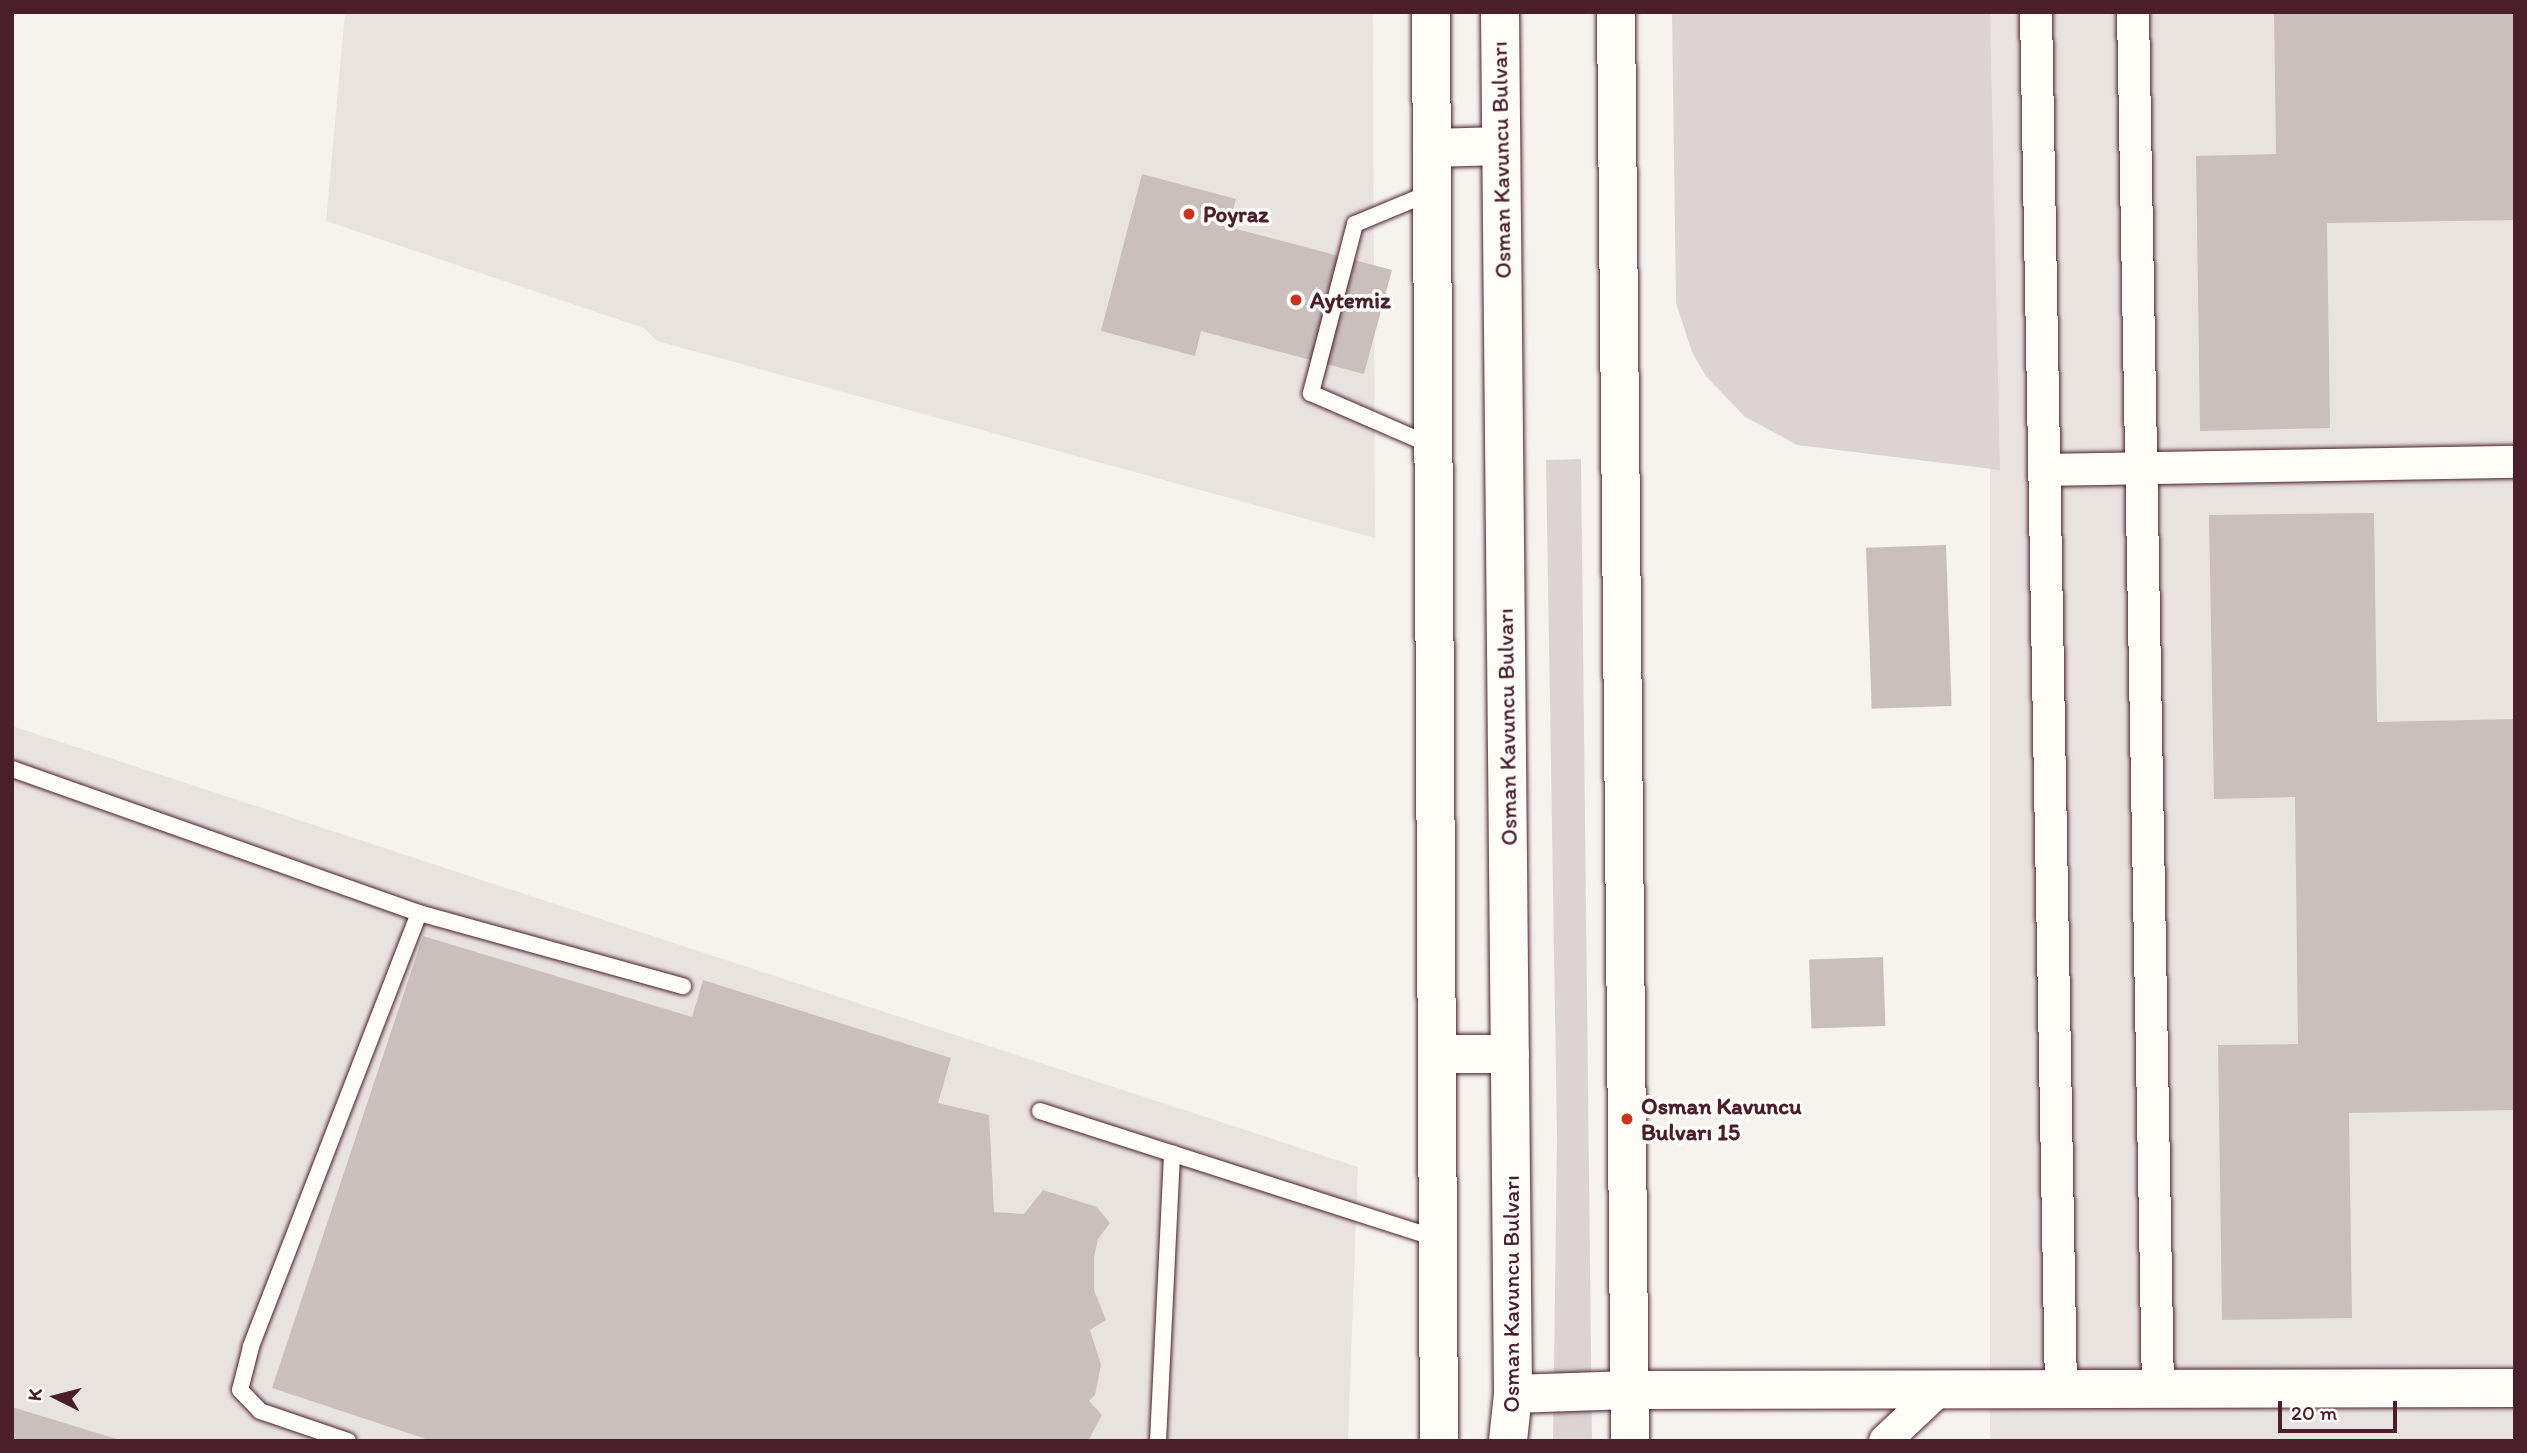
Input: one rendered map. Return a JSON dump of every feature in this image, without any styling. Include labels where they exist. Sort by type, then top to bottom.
[{"type":"main road","points":[[1432,12],[1441,1239],[1439,1441]]},
{"type":"main road","name":"Osman Kavuncu Bulvarı","points":[[1500,12],[1513,1394],[1508,1441]]},
{"type":"main road","points":[[1616,12],[1630,1441]]},
{"type":"main road","points":[[1432,148],[1501,146]]},
{"type":"main road","points":[[1440,1054],[1510,1054]]},
{"type":"main road","points":[[1513,1394],[1630,1390],[2515,1388]]},
{"type":"street","points":[[2036,12],[2061,1389]]},
{"type":"street","points":[[2133,12],[2158,1389]]},
{"type":"street","points":[[2044,470],[2515,462]]},
{"type":"street","points":[[1885,1441],[1940,1389]]},
{"type":"lane","points":[[1433,191],[1355,224],[1311,393],[1435,447]]},
{"type":"lane","points":[[12,769],[419,913],[683,986]]},
{"type":"lane","points":[[348,1441],[260,1411],[240,1390],[251,1347],[419,913]]},
{"type":"lane","points":[[1040,1111],[1441,1239]]},
{"type":"lane","points":[[1158,1441],[1172,1153]]},
{"type":"shaded area","points":[[345,12],[1373,12],[1375,538],[657,341],[644,328],[326,221]]},
{"type":"shaded area","points":[[1672,12],[1990,12],[2000,470],[1797,445],[1744,416],[1705,375],[1692,352],[1676,303]]},
{"type":"shaded area","points":[[1990,12],[2515,12],[2515,1441],[1990,1441]]},
{"type":"shaded area","points":[[1581,459],[1592,1441],[1553,1441],[1557,1137],[1546,460]]},
{"type":"shaded area","points":[[12,726],[1358,1167],[1348,1441],[12,1441]]},
{"type":"building","points":[[2274,12],[2515,12],[2515,220],[2327,223],[2330,428],[2200,431],[2196,156],[2276,154]]},
{"type":"building","points":[[1142,174],[1236,199],[1229,227],[1392,270],[1364,374],[1201,331],[1195,356],[1101,331]]},
{"type":"building","points":[[2374,513],[2377,722],[2515,719],[2515,1110],[2349,1113],[2352,1318],[2222,1320],[2218,1045],[2298,1044],[2295,797],[2214,799],[2209,515]]},
{"type":"building","points":[[1946,545],[1952,706],[1872,709],[1866,548]]},
{"type":"building","points":[[423,936],[692,1017],[703,980],[951,1058],[938,1103],[989,1115],[994,1212],[1024,1214],[1043,1190],[1097,1207],[1110,1223],[1098,1239],[1094,1257],[1094,1290],[1106,1320],[1090,1330],[1101,1365],[1095,1395],[1089,1401],[1102,1415],[1088,1441],[432,1441],[272,1388]]},
{"type":"building","points":[[1883,957],[1885,1026],[1811,1029],[1809,960]]},
{"type":"building","points":[[12,1407],[120,1440],[12,1441]]},
{"type":"place","name":"Poyraz","points":[[1189,214]]},
{"type":"place","name":"Aytemiz","points":[[1296,300]]},
{"type":"place","name":"Osman Kavuncu Bulvarı 15","points":[[1627,1119]]}]
